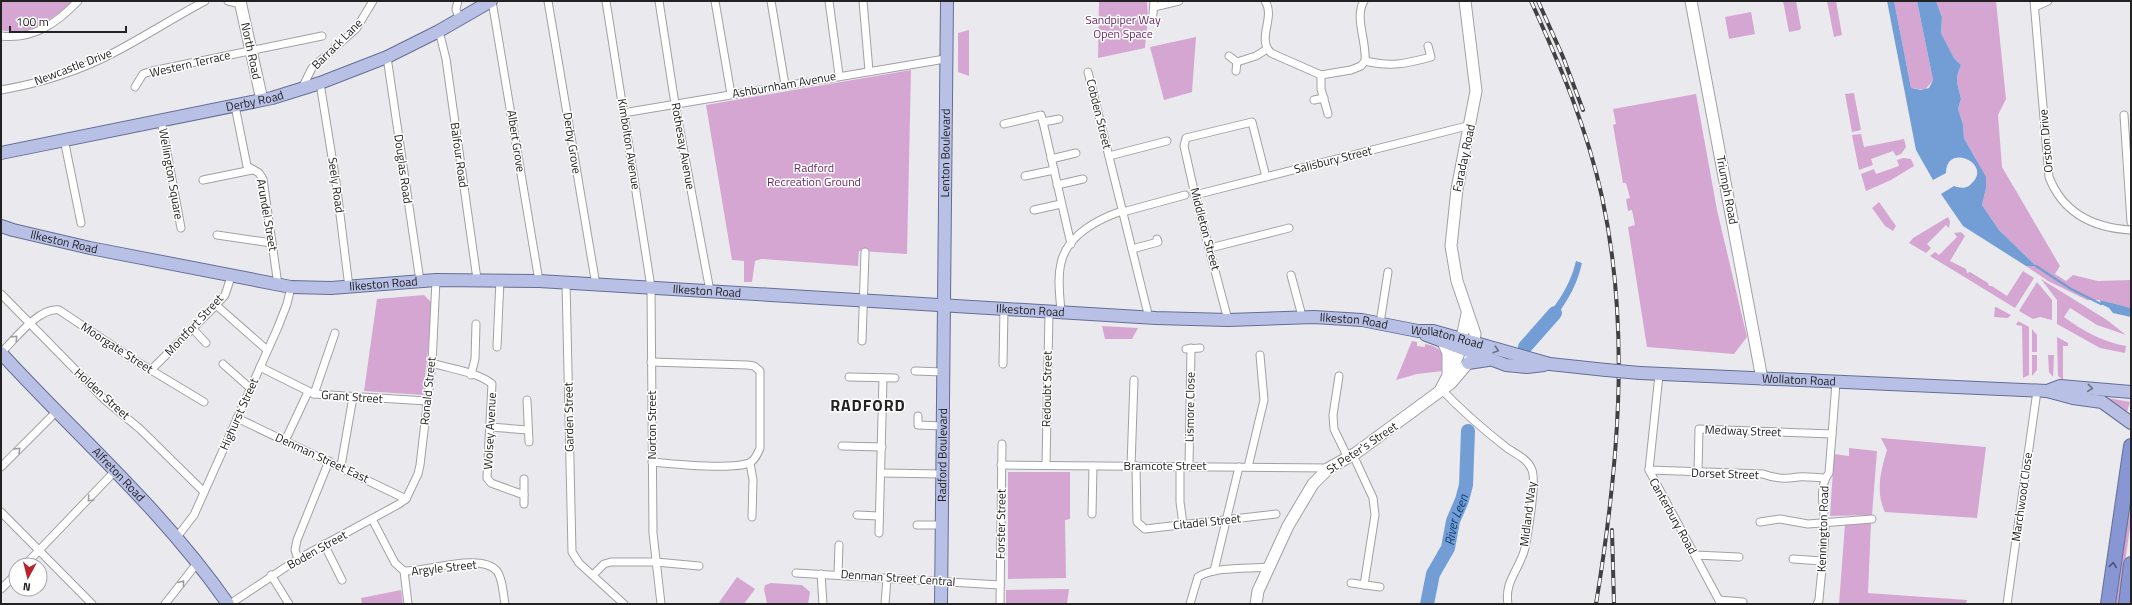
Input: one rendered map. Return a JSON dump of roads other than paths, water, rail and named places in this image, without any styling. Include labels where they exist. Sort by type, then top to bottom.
[{"type":"highway","points":[[2108,604],[2131,446]]},
{"type":"highway","points":[[2126,604],[2131,564]]},
{"type":"main road","name":"Lenton Boulevard","points":[[944,305],[947,1]]},
{"type":"main road","name":"Derby Road","points":[[1,152],[235,106],[262,100],[320,83],[387,56],[439,31],[459,19],[493,5]]},
{"type":"main road","name":"Ilkeston Road","points":[[1,226],[90,248],[231,277],[291,287],[349,287],[420,281],[477,279],[566,282],[1149,318],[1228,320],[1302,316],[1380,323],[1418,331]]},
{"type":"main road","name":"Radford Boulevard","points":[[941,604],[944,305]]},
{"type":"main road","name":"Wollaton Road","points":[[1418,331],[1433,331],[1490,360],[1506,365],[1527,367],[1550,364]]},
{"type":"main road","name":"Wollaton Road","points":[[1418,331],[1443,342],[1468,349],[1515,356],[1550,364],[1606,370],[1659,375],[2042,391],[2073,398],[2102,402],[2131,423]]},
{"type":"main road","name":"Alfreton Road","points":[[1,353],[116,470],[177,537],[198,562],[229,604]]},
{"type":"main road","name":"Wollaton Road","points":[[2042,391],[2060,386],[2131,392]]},
{"type":"street","points":[[1,36],[11,37],[35,34],[55,22],[78,1]]},
{"type":"street","name":"Newcastle Drive","points":[[1,90],[35,82],[82,66],[116,51],[168,20],[205,1]]},
{"type":"street","points":[[228,1],[240,2]]},
{"type":"street","name":"Barrack Lane","points":[[302,88],[312,68],[356,29],[373,1]]},
{"type":"street","points":[[458,1],[456,9],[459,19]]},
{"type":"street","name":"Derby Grove","points":[[548,1],[596,285]]},
{"type":"street","name":"Kimbolton Avenue","points":[[606,1],[651,287]]},
{"type":"street","name":"Rothesay Avenue","points":[[659,1],[674,104],[710,291]]},
{"type":"street","points":[[715,1],[731,94]]},
{"type":"street","points":[[772,1],[785,85]]},
{"type":"street","points":[[829,1],[839,76]]},
{"type":"street","points":[[863,1],[869,71]]},
{"type":"street","points":[[1154,7],[1179,1]]},
{"type":"street","points":[[1265,1],[1269,12],[1265,40],[1267,49],[1271,53],[1321,75],[1352,70],[1360,66],[1365,61],[1364,35],[1360,13],[1364,1]]},
{"type":"street","name":"Faraday Road","points":[[1466,1],[1476,91],[1471,125],[1457,189],[1451,246],[1457,281],[1467,314],[1468,349]]},
{"type":"street","name":"Triumph Road","points":[[1691,1],[1762,379]]},
{"type":"street","points":[[2034,4],[2048,1]]},
{"type":"street","name":"North Road","points":[[240,2],[262,100]]},
{"type":"street","name":"Orston Drive","points":[[2034,4],[2049,177],[2054,190],[2075,212],[2085,219],[2098,225],[2131,230]]},
{"type":"street","name":"Albert Grove","points":[[493,5],[539,281]]},
{"type":"street","name":"Balfour Road","points":[[439,31],[446,59],[477,279]]},
{"type":"street","name":"Western Terrace","points":[[135,87],[140,77],[147,72],[322,36]]},
{"type":"street","points":[[1365,61],[1394,66],[1416,61],[1431,57],[1428,46]]},
{"type":"street","points":[[1237,62],[1256,56],[1267,49]]},
{"type":"street","name":"Douglas Road","points":[[387,56],[420,281]]},
{"type":"street","points":[[1229,56],[1237,62]]},
{"type":"street","name":"Ashburnham Avenue","points":[[623,113],[946,59]]},
{"type":"street","points":[[1236,70],[1237,62]]},
{"type":"street","name":"Cobden Street","points":[[1088,72],[1149,318]]},
{"type":"street","points":[[1321,75],[1321,84],[1328,114]]},
{"type":"street","name":"Seely Road","points":[[320,83],[337,189],[349,287]]},
{"type":"street","points":[[1314,100],[1324,98]]},
{"type":"street","name":"Arundel Street","points":[[235,106],[247,166],[259,173],[263,179],[278,285]]},
{"type":"street","points":[[1004,124],[1041,114],[1071,244]]},
{"type":"street","points":[[2124,115],[2131,222]]},
{"type":"street","points":[[1043,122],[1059,119]]},
{"type":"street","name":"Wellington Square","points":[[161,120],[181,228]]},
{"type":"street","name":"Middleton Street","points":[[1228,320],[1195,195],[1184,146],[1186,138],[1252,122],[1266,177]]},
{"type":"street","name":"Salisbury Street","points":[[1195,195],[1471,125]]},
{"type":"street","points":[[64,139],[80,221],[89,219]]},
{"type":"street","name":"Cobden Street","points":[[1109,156],[1167,141]]},
{"type":"street","points":[[1051,159],[1076,153]]},
{"type":"street","points":[[203,180],[252,170]]},
{"type":"street","points":[[1025,176],[1054,170]]},
{"type":"street","points":[[1057,185],[1083,180]]},
{"type":"street","points":[[1122,211],[1185,195]]},
{"type":"street","points":[[1034,210],[1062,204]]},
{"type":"street","name":"Redoubt Street","points":[[1046,466],[1055,312],[1060,269],[1065,252],[1084,230],[1099,219],[1122,211]]},
{"type":"street","points":[[1210,248],[1289,228]]},
{"type":"street","points":[[218,235],[272,243]]},
{"type":"street","points":[[1132,249],[1157,240]]},
{"type":"street","points":[[862,341],[865,252]]},
{"type":"street","points":[[1380,323],[1388,272]]},
{"type":"street","points":[[1291,275],[1302,316]]},
{"type":"street","name":"Montfort Street","points":[[151,370],[225,295],[231,277]]},
{"type":"street","name":"Ronald Street","points":[[406,499],[418,474],[420,465],[432,363],[436,280]]},
{"type":"street","points":[[496,347],[500,280]]},
{"type":"street","name":"Garden Street","points":[[566,282],[572,552],[579,563],[593,575]]},
{"type":"street","name":"Highurst Street","points":[[177,537],[191,520],[204,492],[287,304],[291,287]]},
{"type":"street","name":"Norton Street","points":[[651,287],[652,462],[656,562],[661,604]]},
{"type":"street","name":"Holden Street","points":[[1,294],[105,400],[140,429],[204,492]]},
{"type":"street","points":[[216,305],[267,350]]},
{"type":"street","points":[[1003,364],[1004,309]]},
{"type":"street","name":"Moorgate Street","points":[[1,353],[30,324],[48,310],[59,310],[151,370],[204,402]]},
{"type":"street","points":[[471,375],[475,358],[476,324]]},
{"type":"street","points":[[193,329],[206,343]]},
{"type":"street","points":[[285,441],[311,393],[335,333]]},
{"type":"street","name":"St Peter's Street","points":[[1443,342],[1448,353],[1448,374]]},
{"type":"street","points":[[1003,345],[1012,345]]},
{"type":"street","name":"Lismore Close","points":[[1189,466],[1189,348],[1200,348]]},
{"type":"street","name":"St Peter's Street","points":[[1441,389],[1457,360],[1468,349]]},
{"type":"street","name":"St Peter's Street","points":[[1256,604],[1258,591],[1269,567],[1302,501],[1313,484],[1329,468],[1350,456],[1420,407],[1441,389],[1451,383],[1468,349]]},
{"type":"street","points":[[1248,467],[1264,400],[1260,356]]},
{"type":"street","points":[[651,362],[747,365],[757,368],[760,371],[760,448],[758,454],[750,463],[739,465],[687,465],[652,462]]},
{"type":"street","name":"Wolsey Avenue","points":[[432,363],[471,375],[483,376],[492,384],[487,478],[491,483],[524,495]]},
{"type":"street","points":[[223,364],[250,388]]},
{"type":"street","name":"Grant Street","points":[[260,367],[311,393],[427,402]]},
{"type":"street","points":[[915,371],[943,372]]},
{"type":"street","name":"Canterbury Road","points":[[1659,375],[1649,470],[1720,602]]},
{"type":"street","points":[[1339,376],[1333,415],[1334,429],[1373,498],[1375,515],[1364,585]]},
{"type":"street","points":[[849,377],[895,378]]},
{"type":"street","points":[[879,533],[882,474],[883,378]]},
{"type":"street","points":[[1134,380],[1134,466]]},
{"type":"street","name":"Kennington Road","points":[[1817,604],[1820,600],[1825,523],[1822,509],[1825,478],[1829,473],[1836,383]]},
{"type":"street","name":"Midland Way","points":[[1441,389],[1508,448],[1525,460],[1532,472],[1534,483],[1525,546],[1515,572],[1510,578],[1507,592],[1508,604]]},
{"type":"street","name":"Marchwood Close","points":[[2007,604],[2042,391]]},
{"type":"street","points":[[341,466],[353,397]]},
{"type":"street","points":[[527,400],[529,442]]},
{"type":"street","points":[[1,467],[57,411]]},
{"type":"street","points":[[918,416],[918,426],[943,426]]},
{"type":"street","name":"Denman Street East","points":[[237,418],[341,466],[406,499]]},
{"type":"street","points":[[490,428],[528,430]]},
{"type":"street","name":"Medway Street","points":[[1698,473],[1699,429],[1832,434]]},
{"type":"street","name":"Forster Street","points":[[1000,604],[1002,444]]},
{"type":"street","points":[[842,446],[850,450],[882,447]]},
{"type":"street","points":[[298,558],[295,550],[297,540],[329,461]]},
{"type":"street","points":[[750,463],[753,480],[752,517]]},
{"type":"street","name":"Bramcote Street","points":[[1001,465],[1329,468]]},
{"type":"street","points":[[1092,514],[1093,466]]},
{"type":"street","name":"Citadel Street","points":[[1134,466],[1137,522],[1145,529],[1276,514]]},
{"type":"street","points":[[1180,466],[1180,502],[1183,524]]},
{"type":"street","points":[[1214,571],[1228,519],[1239,467]]},
{"type":"street","points":[[33,557],[116,470]]},
{"type":"street","name":"Dorset Street","points":[[1649,470],[1698,473],[1763,474],[1773,478],[1790,479],[1799,477],[1825,478]]},
{"type":"street","points":[[882,474],[942,474]]},
{"type":"street","points":[[524,480],[524,504]]},
{"type":"street","name":"Boden Street","points":[[229,604],[298,558],[372,519],[406,499]]},
{"type":"street","points":[[1,512],[92,604]]},
{"type":"street","points":[[857,515],[880,516]]},
{"type":"street","name":"Argyle Street","points":[[372,519],[395,563],[404,572],[408,604]]},
{"type":"street","points":[[1760,522],[1780,519],[1808,524],[1872,519]]},
{"type":"street","points":[[917,525],[942,525]]},
{"type":"street","points":[[324,544],[342,580]]},
{"type":"street","points":[[838,574],[839,545]]},
{"type":"street","points":[[1695,555],[1739,557]]},
{"type":"street","points":[[1793,559],[1822,561]]},
{"type":"street","points":[[165,604],[198,562]]},
{"type":"street","points":[[624,604],[593,575],[604,564],[611,562],[656,562],[699,566]]},
{"type":"street","name":"Argyle Street","points":[[404,572],[466,563],[485,564],[497,571],[505,604]]},
{"type":"street","points":[[1190,604],[1198,577],[1214,571],[1269,567]]},
{"type":"street","name":"Denman Street Central","points":[[796,573],[838,574],[1000,585]]},
{"type":"street","points":[[821,574],[823,604]]},
{"type":"street","points":[[271,576],[289,604]]},
{"type":"street","points":[[885,604],[887,578]]},
{"type":"street","points":[[1351,584],[1380,587]]},
{"type":"street","points":[[1720,602],[1743,602]]},
{"type":"water","points":[[1887,1],[1894,1],[1911,88],[1921,90],[1929,88],[1933,80],[1917,1],[1936,1],[1942,17],[1941,33],[1954,58],[1961,65],[1957,79],[1961,99],[1958,109],[1963,124],[1964,138],[1986,177],[1986,188],[1982,205],[1999,230],[2036,266],[2026,266],[1963,226],[1941,194],[1954,186],[1963,188],[1968,187],[1977,177],[1977,169],[1973,164],[1967,159],[1953,159],[1948,164],[1946,173],[1933,180],[1916,150]]},
{"type":"water","points":[[1576,261],[1582,263],[1576,282],[1558,314],[1546,329],[1540,325],[1566,288]]},
{"type":"water","points":[[2100,300],[2131,308],[2131,317],[2113,313],[2109,308],[2101,304]]},
{"type":"waterway","points":[[2036,266],[2071,289],[2101,304]]},
{"type":"waterway","name":"River Leen","points":[[1525,347],[1555,313]]},
{"type":"waterway","name":"River Leen","points":[[1427,604],[1433,574],[1448,548],[1453,521],[1462,500],[1466,485],[1468,431]]},
{"type":"railway","points":[[1531,1],[1572,97],[1589,146],[1602,197],[1611,247],[1619,349],[1618,400],[1610,503],[1596,604]]},
{"type":"railway","points":[[1538,1],[1563,57],[1583,110]]},
{"type":"railway","points":[[1612,530],[1614,604]]},
{"type":"district","name":"RADFORD","points":[[868,405]]},
{"type":"park label","name":"Sandpiper Way Open Space","points":[[1123,27]]},
{"type":"park label","name":"Radford Recreation Ground","points":[[814,175]]}]
